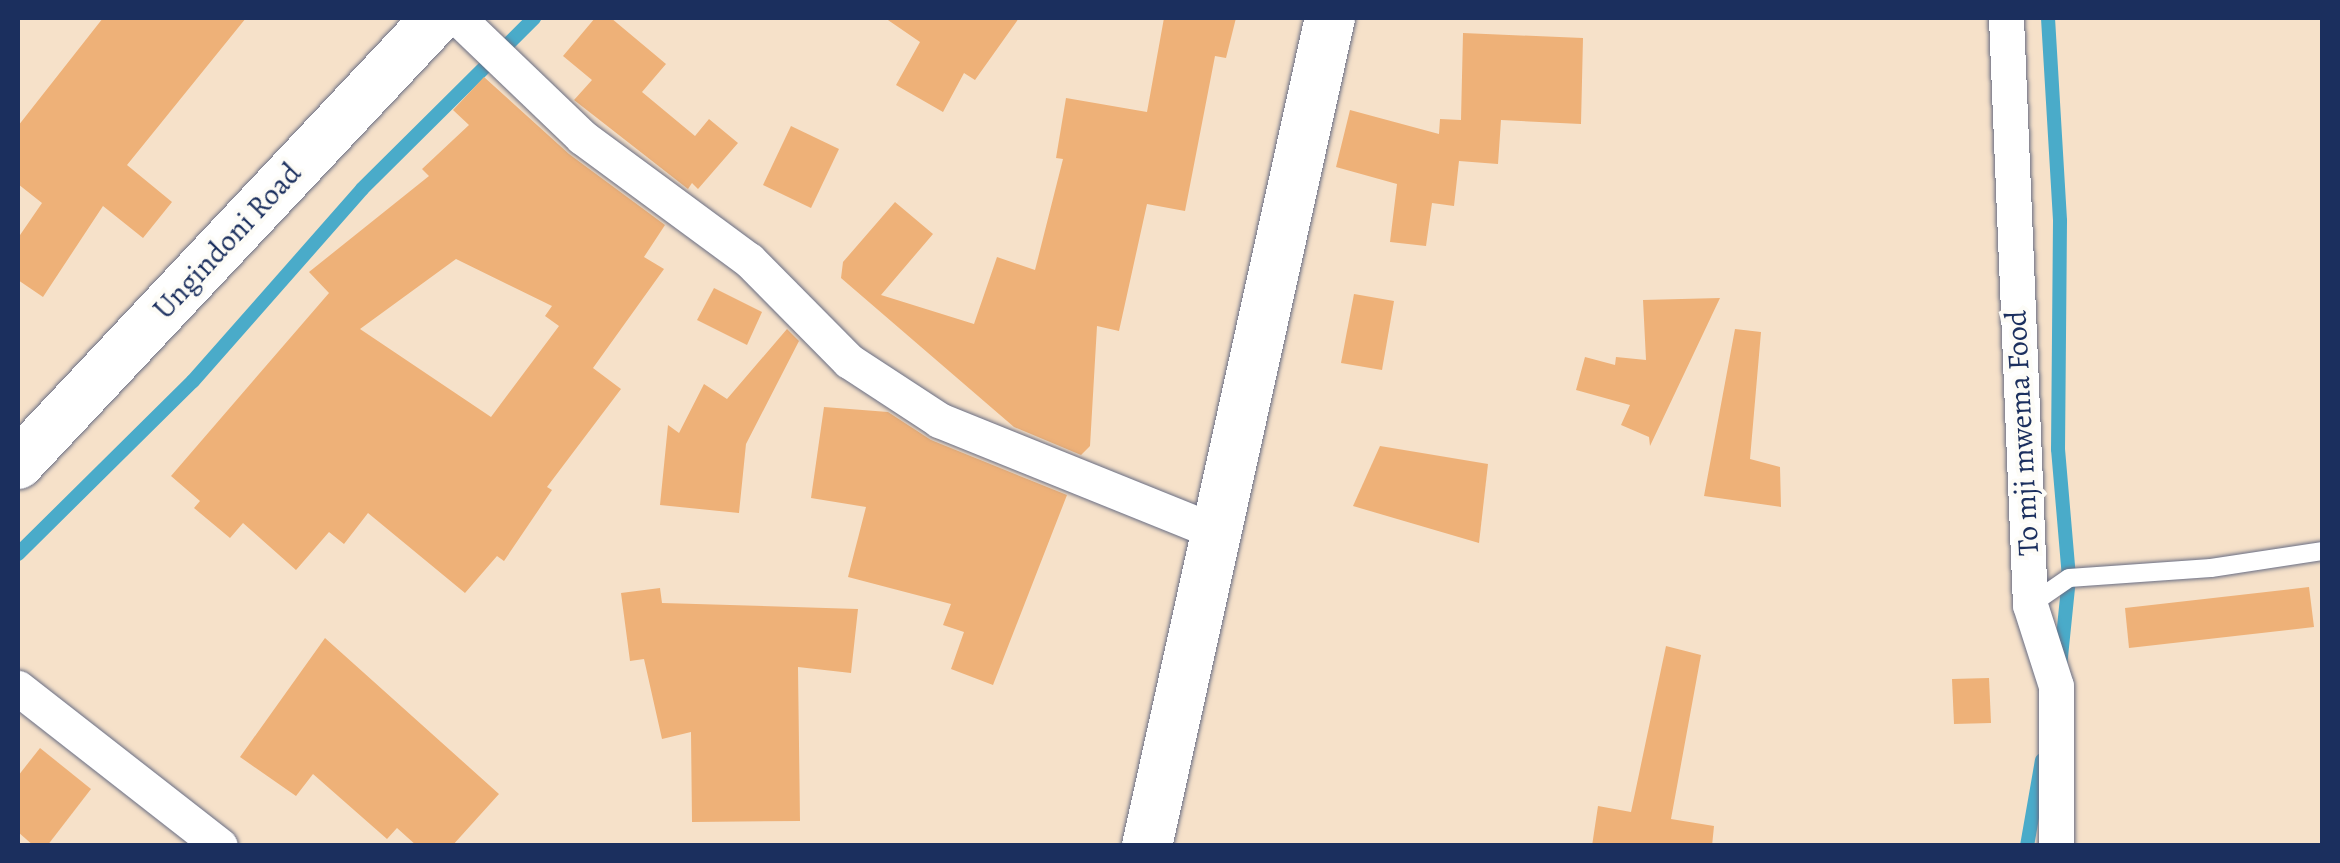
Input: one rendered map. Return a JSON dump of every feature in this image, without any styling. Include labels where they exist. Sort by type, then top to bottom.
[{"type":"main road","name":"Ungindoni Road","points":[[18,464],[437,18]]},
{"type":"main road","points":[[1147,846],[1330,18]]},
{"type":"street","points":[[458,18],[582,137],[749,260],[864,371],[939,420],[1216,532]]},
{"type":"street","name":"To mji mwema Food","points":[[2006,18],[2030,605],[2056,686],[2056,846]]},
{"type":"street","points":[[18,688],[220,846]]},
{"type":"lane","points":[[2030,605],[2068,578],[2211,568],[2322,552]]},
{"type":"building","points":[[103,18],[246,18],[127,165],[172,202],[143,238],[103,206],[43,297],[18,280],[18,238],[42,203],[18,184],[18,126]]},
{"type":"building","points":[[595,18],[611,18],[666,64],[642,92],[695,136],[709,119],[738,143],[698,189],[692,183],[688,189],[574,100],[592,80],[563,56]]},
{"type":"building","points":[[885,18],[1019,18],[975,80],[964,73],[943,112],[896,85],[920,42]]},
{"type":"building","points":[[1164,18],[1236,18],[1226,58],[1215,56],[1185,211],[1147,204],[1119,331],[1097,326],[1090,446],[1081,455],[1014,427],[841,278],[843,262],[895,202],[933,234],[881,295],[974,324],[997,257],[1035,270],[1063,159],[1056,158],[1066,98],[1147,112]]},
{"type":"building","points":[[1463,33],[1583,38],[1581,124],[1501,120],[1498,164],[1459,161],[1454,206],[1432,203],[1426,246],[1390,242],[1397,184],[1336,167],[1350,110],[1439,134],[1440,119],[1461,120]]},
{"type":"building","points":[[484,77],[569,154],[665,225],[644,257],[664,269],[593,368],[621,389],[547,487],[552,490],[504,561],[497,556],[465,593],[368,513],[344,544],[329,532],[296,570],[243,523],[230,538],[194,508],[200,501],[171,476],[329,293],[309,272],[429,176],[422,169],[469,125],[453,110]],"holes":[[[456,259],[552,306],[545,316],[559,326],[491,417],[360,329]]]},
{"type":"building","points":[[791,126],[839,149],[811,208],[763,185]]},
{"type":"building","points":[[714,288],[762,312],[747,345],[697,320]]},
{"type":"building","points":[[1354,294],[1394,301],[1382,370],[1341,363]]},
{"type":"building","points":[[1720,298],[1650,446],[1649,437],[1621,425],[1630,405],[1576,390],[1585,357],[1615,365],[1616,357],[1646,360],[1643,300]]},
{"type":"building","points":[[787,329],[799,341],[746,444],[739,513],[660,505],[668,425],[679,433],[704,384],[727,399]]},
{"type":"building","points":[[1735,329],[1761,332],[1750,459],[1780,467],[1781,507],[1704,496]]},
{"type":"building","points":[[824,407],[888,412],[931,440],[1067,495],[993,685],[951,669],[964,632],[943,625],[951,604],[848,577],[866,507],[811,498]]},
{"type":"building","points":[[1380,446],[1488,464],[1479,543],[1353,506]]},
{"type":"building","points":[[2309,587],[2314,627],[2129,648],[2125,608]]},
{"type":"building","points":[[660,588],[662,603],[858,609],[851,673],[798,667],[800,821],[692,822],[691,732],[662,739],[644,659],[630,661],[621,593]]},
{"type":"building","points":[[325,638],[499,794],[452,846],[417,846],[397,828],[387,839],[313,774],[296,796],[240,757]]},
{"type":"building","points":[[1666,646],[1701,655],[1671,819],[1714,826],[1712,846],[1592,846],[1598,806],[1631,812]]},
{"type":"building","points":[[1989,678],[1991,723],[1954,724],[1952,679]]},
{"type":"building","points":[[40,748],[91,789],[47,846],[34,846],[18,832],[18,776]]},
{"type":"waterway","points":[[18,554],[193,381],[362,189],[534,18]]},
{"type":"waterway","points":[[2048,18],[2060,221],[2058,449],[2069,578],[2060,666]]},
{"type":"waterway","points":[[2027,846],[2042,760]]}]
